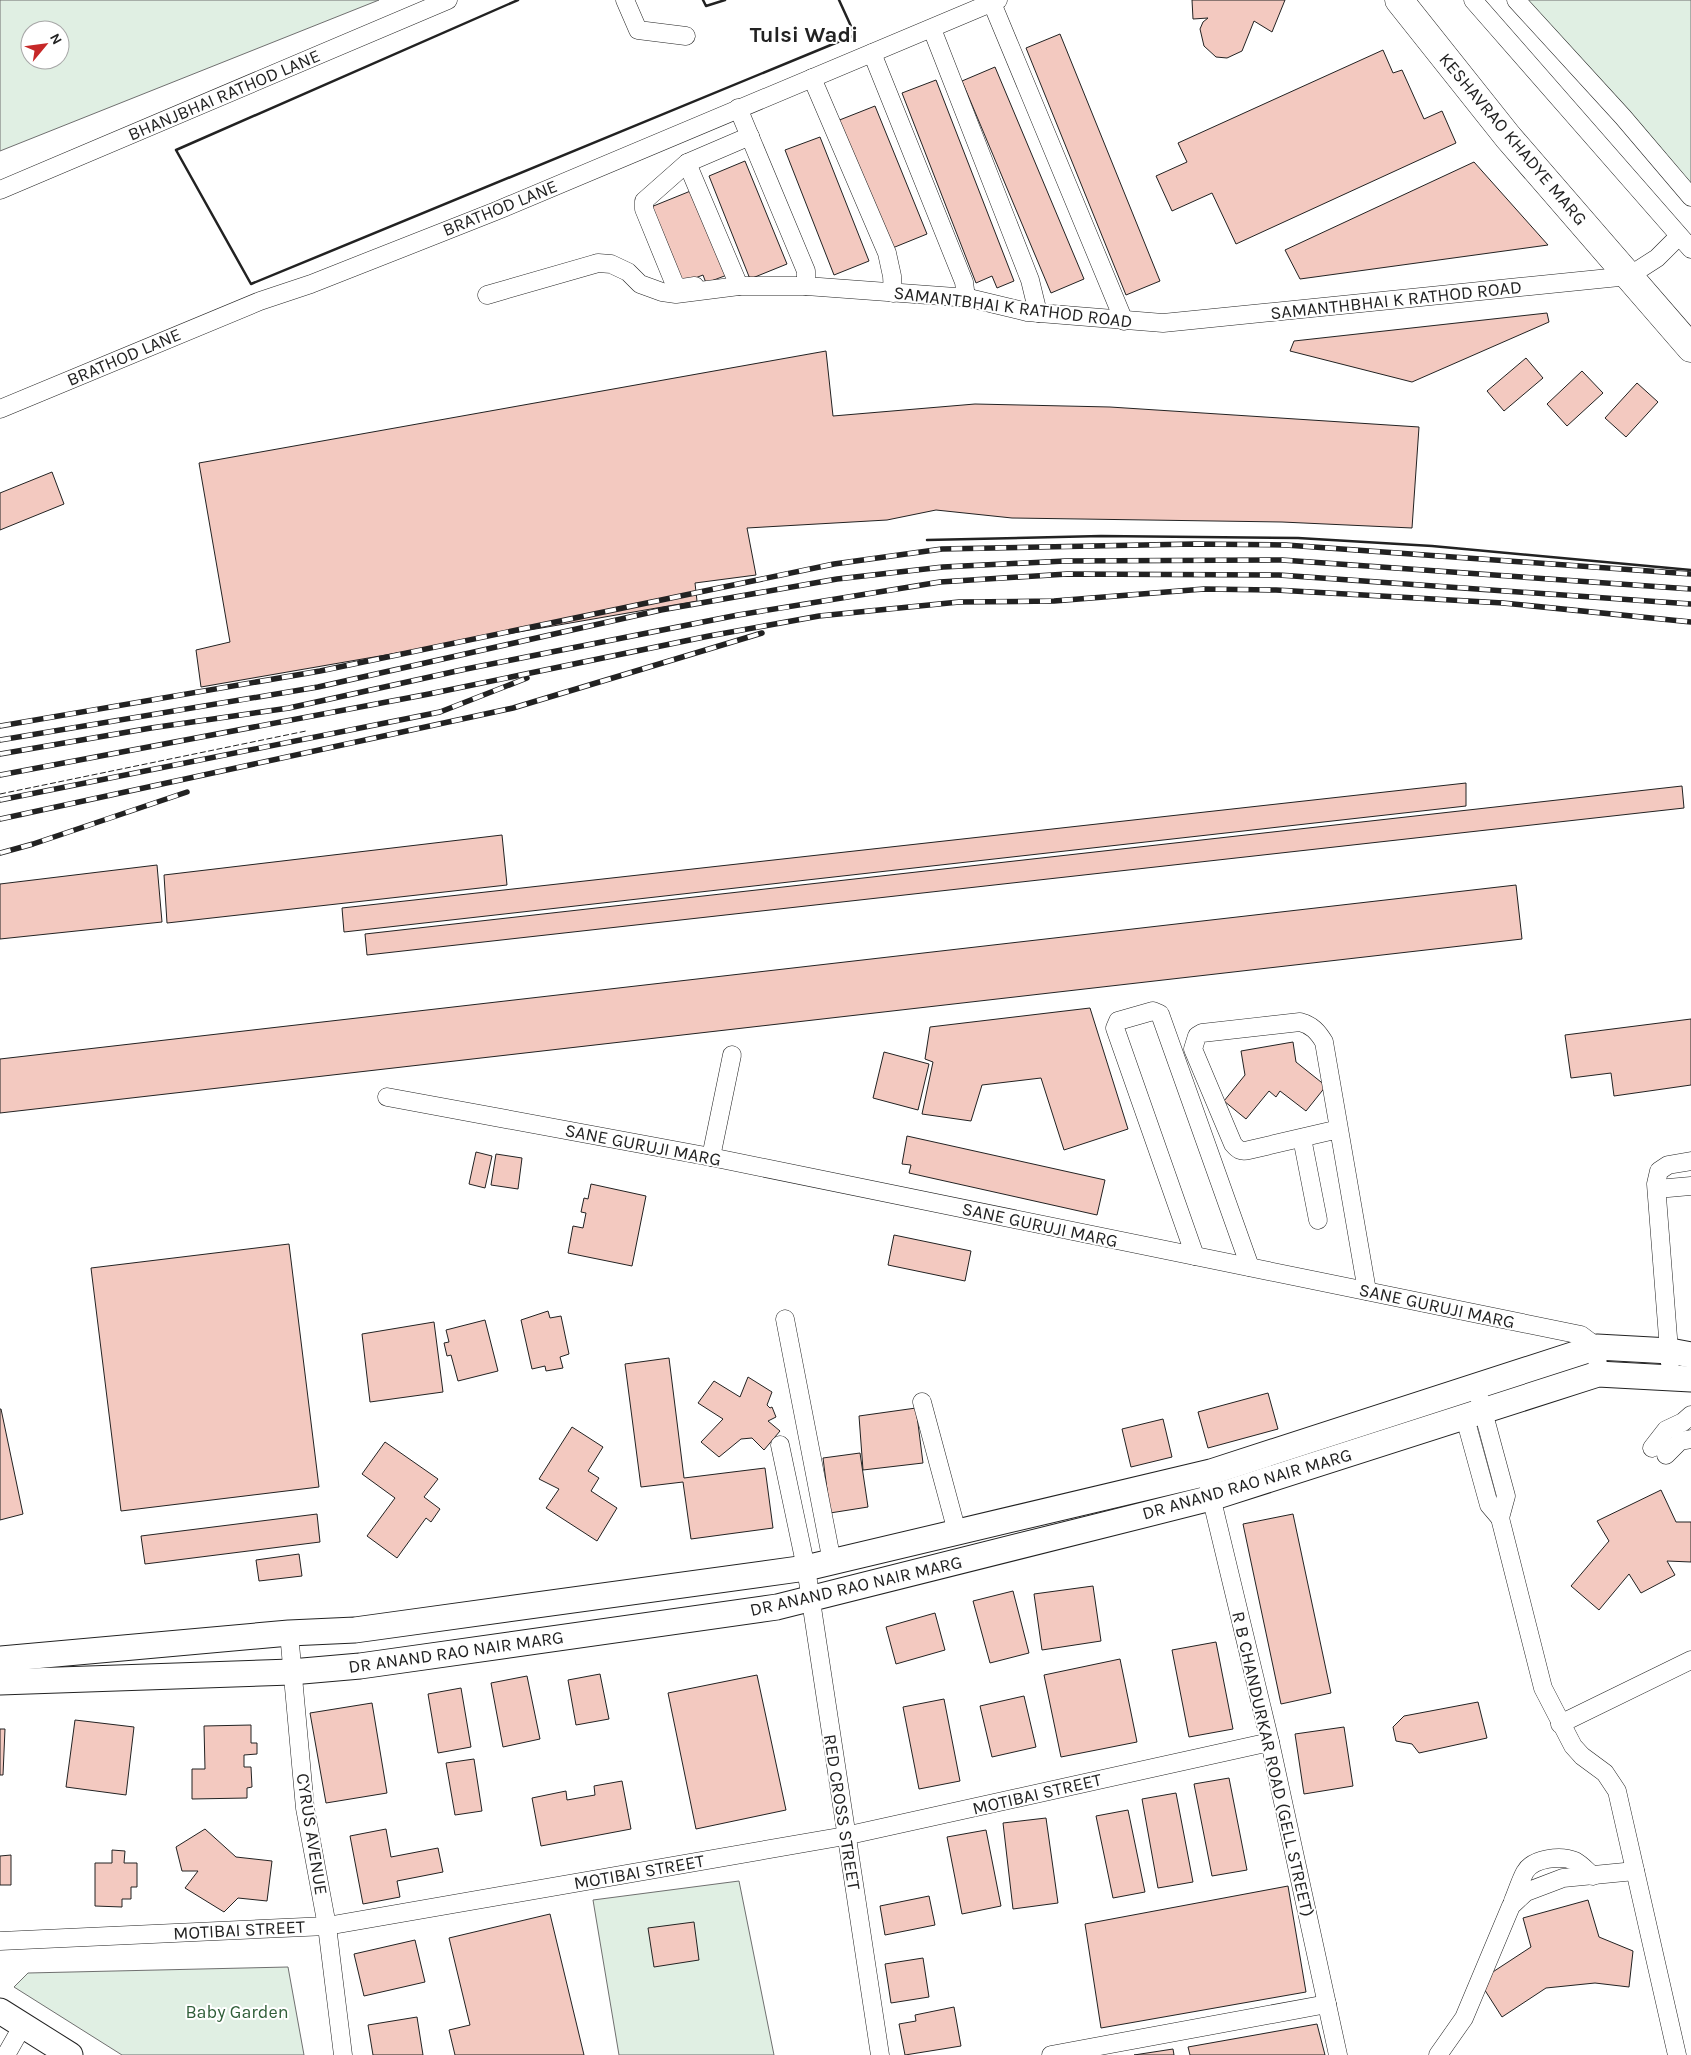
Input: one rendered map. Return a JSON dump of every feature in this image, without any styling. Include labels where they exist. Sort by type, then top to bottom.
[{"type":"main road","name":"KESHAVRAO KHADYE MARG","points":[[1399,0],[1508,137],[1691,348]]},
{"type":"main road","name":"SANE GURUJI MARG","points":[[1597,1347],[1681,1353]]},
{"type":"main road","name":"DR ANAND RAO NAIR MARG","points":[[0,1659],[289,1633],[356,1630],[806,1568],[1205,1473],[1597,1347]]},
{"type":"main road","name":"DR ANAND RAO NAIR MARG","points":[[0,1682],[291,1672],[360,1666],[777,1607],[1212,1498],[1598,1374]]},
{"type":"main road","points":[[1598,1374],[1681,1378]]},
{"type":"main road","points":[[0,2011],[70,2055]]},
{"type":"street","name":"BHANJBHAI RATHOD LANE","points":[[0,190],[448,0]]},
{"type":"street","points":[[626,0],[638,30],[686,36]]},
{"type":"street","points":[[1472,0],[1691,249]]},
{"type":"street","points":[[1516,0],[1623,117],[1691,197]]},
{"type":"street","points":[[995,1],[1124,321]]},
{"type":"street","name":"BRATHOD LANE","points":[[0,409],[260,301],[311,284],[496,211],[995,1]]},
{"type":"street","points":[[932,29],[1030,280],[1038,313]]},
{"type":"street","points":[[872,53],[964,282],[966,298]]},
{"type":"street","points":[[812,78],[887,253],[893,292]]},
{"type":"street","points":[[738,108],[806,271],[806,286]]},
{"type":"street","points":[[687,163],[737,282],[682,288],[675,285],[644,209],[644,201],[687,163],[750,136]]},
{"type":"street","points":[[1628,276],[1657,258],[1679,236]]},
{"type":"street","name":"SAMANTBHAI K RATHOD ROAD","points":[[487,295],[598,264],[612,264],[628,272],[640,284],[662,292],[676,294],[737,282],[806,286],[966,298],[1038,313],[1163,323]]},
{"type":"street","name":"SAMANTHBHAI K RATHOD ROAD","points":[[1163,323],[1628,276]]},
{"type":"street","points":[[1195,1256],[1115,1028],[1118,1021],[1153,1011],[1160,1014],[1250,1267]]},
{"type":"street","points":[[1339,1129],[1249,1150],[1238,1149],[1233,1144],[1193,1049],[1197,1036],[1202,1033],[1300,1022],[1309,1024],[1318,1032],[1324,1042],[1367,1291]]},
{"type":"street","points":[[711,1157],[732,1055]]},
{"type":"street","name":"SANE GURUJI MARG","points":[[387,1097],[711,1157],[1581,1335],[1597,1347]]},
{"type":"street","points":[[1302,1138],[1318,1220]]},
{"type":"street","points":[[1681,1378],[1681,1353],[1656,1189],[1658,1172],[1668,1164],[1691,1160]]},
{"type":"street","points":[[1656,1189],[1691,1186]]},
{"type":"street","points":[[785,1319],[832,1562]]},
{"type":"street","points":[[1597,1347],[1598,1374]]},
{"type":"street","points":[[1476,1385],[1474,1415],[1506,1496],[1500,1518],[1543,1688],[1573,1746],[1582,1756],[1605,1773],[1617,1790],[1677,2055]]},
{"type":"street","points":[[922,1402],[958,1532]]},
{"type":"street","points":[[1691,1415],[1683,1422],[1666,1430],[1659,1452],[1680,1441],[1691,1439]]},
{"type":"street","name":"RED CROSS STREET","points":[[780,1445],[806,1568],[845,1836],[880,2055]]},
{"type":"street","name":"R B CHANDURKAR ROAD (GELL STREET)","points":[[1205,1473],[1270,1742],[1338,2055]]},
{"type":"street","name":"CYRUS AVENUE","points":[[289,1633],[291,1672],[305,1808],[327,1926],[343,2055]]},
{"type":"street","points":[[1560,1724],[1691,1660]]},
{"type":"street","name":"MOTIBAI STREET","points":[[0,1941],[327,1926],[845,1836],[1270,1742]]},
{"type":"street","points":[[1438,2055],[1464,2018],[1526,1871],[1532,1865],[1542,1861],[1565,1858],[1577,1862],[1593,1876]]},
{"type":"street","points":[[1511,1906],[1526,1892],[1563,1878],[1635,1871]]},
{"type":"street","points":[[1051,2055],[1327,2004]]},
{"type":"street","points":[[6,2055],[23,2025]]},
{"type":"green space","points":[[0,0],[379,0],[0,151]]},
{"type":"green space","points":[[1507,0],[1691,0],[1691,204]]},
{"type":"green space","points":[[739,1881],[774,2055],[619,2055],[593,1900]]},
{"type":"green space","name":"Baby Garden","points":[[288,1967],[304,2055],[122,2055],[14,1987],[28,1973]]},
{"type":"building","points":[[1192,0],[1285,0],[1272,32],[1254,21],[1242,51],[1227,58],[1216,57],[1204,46],[1200,29],[1203,22],[1208,18],[1193,19]]},
{"type":"building","points":[[1060,34],[1160,281],[1126,295],[1026,48]]},
{"type":"building","points":[[1383,50],[1393,73],[1402,70],[1424,119],[1442,111],[1456,143],[1236,244],[1212,193],[1172,211],[1156,176],[1187,162],[1178,143]]},
{"type":"building","points":[[995,67],[1084,279],[1051,293],[962,81]]},
{"type":"building","points":[[936,80],[1014,281],[997,288],[992,276],[976,283],[902,93]]},
{"type":"building","points":[[875,106],[927,234],[890,249],[837,121]]},
{"type":"building","points":[[820,137],[869,261],[834,275],[785,150]]},
{"type":"building","points":[[745,161],[787,264],[750,279],[709,176]]},
{"type":"building","points":[[1474,162],[1548,245],[1300,279],[1285,250]]},
{"type":"building","points":[[693,190],[727,275],[706,283],[703,275],[682,283],[651,207]]},
{"type":"building","points":[[1547,313],[1549,322],[1412,382],[1290,351],[1294,341]]},
{"type":"building","points":[[826,351],[833,416],[975,404],[1110,407],[1419,427],[1412,528],[1282,522],[1012,518],[936,510],[887,520],[747,528],[756,575],[695,583],[697,601],[201,687],[196,650],[230,642],[199,463]]},
{"type":"building","points":[[1526,358],[1543,378],[1504,411],[1487,391]]},
{"type":"building","points":[[1582,371],[1603,393],[1567,426],[1547,404]]},
{"type":"building","points":[[1637,383],[1658,402],[1626,437],[1605,418]]},
{"type":"building","points":[[52,472],[64,504],[0,530],[0,493]]},
{"type":"building","points":[[1466,783],[1466,806],[344,932],[342,908]]},
{"type":"building","points":[[1682,786],[1684,808],[367,955],[365,934]]},
{"type":"building","points":[[502,835],[507,885],[167,923],[164,875]]},
{"type":"building","points":[[157,865],[162,922],[0,939],[0,884]]},
{"type":"building","points":[[1516,885],[1522,939],[0,1113],[0,1059]]},
{"type":"building","points":[[1090,1008],[1128,1129],[1064,1150],[1041,1078],[982,1085],[971,1121],[922,1114],[933,1062],[925,1059],[930,1027]]},
{"type":"building","points":[[1691,1019],[1691,1085],[1614,1096],[1611,1073],[1571,1078],[1565,1035]]},
{"type":"building","points":[[1293,1042],[1296,1062],[1326,1086],[1306,1111],[1280,1091],[1276,1097],[1269,1091],[1246,1119],[1224,1101],[1245,1075],[1241,1051]]},
{"type":"building","points":[[884,1052],[929,1064],[918,1110],[873,1098]]},
{"type":"building","points":[[907,1136],[1105,1180],[1097,1215],[909,1173],[911,1165],[902,1164]]},
{"type":"building","points":[[476,1152],[492,1156],[485,1188],[469,1184]]},
{"type":"building","points":[[496,1154],[522,1158],[518,1189],[491,1185]]},
{"type":"building","points":[[591,1184],[646,1196],[632,1266],[568,1253],[573,1226],[583,1228],[586,1213],[581,1212],[584,1198],[588,1199]]},
{"type":"building","points":[[894,1235],[971,1251],[965,1281],[888,1265]]},
{"type":"building","points":[[289,1244],[319,1487],[121,1511],[91,1268]]},
{"type":"building","points":[[548,1311],[550,1318],[561,1316],[569,1354],[560,1357],[563,1368],[546,1371],[545,1366],[532,1369],[521,1320]]},
{"type":"building","points":[[485,1320],[498,1371],[458,1381],[451,1355],[447,1356],[444,1343],[449,1342],[446,1330]]},
{"type":"building","points":[[434,1322],[443,1392],[370,1402],[362,1334]]},
{"type":"building","points":[[669,1358],[684,1478],[765,1468],[773,1528],[691,1539],[683,1482],[641,1487],[625,1364]]},
{"type":"building","points":[[748,1377],[772,1392],[767,1405],[770,1408],[772,1407],[776,1417],[768,1421],[780,1431],[764,1450],[752,1438],[741,1439],[719,1457],[701,1442],[723,1419],[698,1403],[714,1381],[740,1397]]},
{"type":"building","points":[[1268,1393],[1278,1429],[1208,1448],[1198,1412]]},
{"type":"building","points":[[916,1408],[923,1463],[863,1470],[859,1416]]},
{"type":"building","points":[[0,1409],[23,1514],[0,1520]]},
{"type":"building","points":[[1163,1419],[1172,1457],[1131,1467],[1122,1429]]},
{"type":"building","points":[[572,1427],[603,1447],[588,1471],[599,1478],[591,1491],[617,1508],[597,1541],[546,1508],[559,1489],[539,1479]]},
{"type":"building","points":[[385,1442],[438,1479],[424,1497],[440,1509],[431,1522],[426,1518],[397,1558],[367,1536],[395,1498],[362,1474]]},
{"type":"building","points":[[860,1453],[868,1507],[830,1513],[823,1458]]},
{"type":"building","points":[[1661,1490],[1676,1522],[1691,1522],[1691,1562],[1667,1561],[1675,1575],[1641,1593],[1629,1574],[1599,1610],[1571,1586],[1609,1541],[1597,1521]]},
{"type":"building","points":[[317,1514],[320,1542],[145,1564],[141,1536]]},
{"type":"building","points":[[1293,1514],[1331,1693],[1281,1704],[1243,1524]]},
{"type":"building","points":[[299,1554],[302,1576],[259,1581],[256,1560]]},
{"type":"building","points":[[1093,1586],[1101,1641],[1042,1650],[1034,1594]]},
{"type":"building","points":[[1013,1591],[1029,1653],[990,1663],[973,1601]]},
{"type":"building","points":[[935,1613],[945,1650],[896,1664],[886,1627]]},
{"type":"building","points":[[1216,1642],[1233,1729],[1189,1737],[1172,1650]]},
{"type":"building","points":[[1120,1659],[1137,1742],[1061,1757],[1044,1675]]},
{"type":"building","points":[[600,1674],[609,1719],[576,1725],[568,1680]]},
{"type":"building","points":[[757,1675],[786,1810],[696,1829],[668,1693]]},
{"type":"building","points":[[527,1676],[540,1739],[503,1747],[491,1683]]},
{"type":"building","points":[[461,1688],[471,1747],[438,1753],[428,1694]]},
{"type":"building","points":[[1024,1696],[1036,1747],[992,1757],[980,1706]]},
{"type":"building","points":[[944,1699],[960,1781],[919,1789],[903,1707]]},
{"type":"building","points":[[1478,1702],[1487,1738],[1419,1753],[1412,1744],[1396,1741],[1393,1727],[1404,1716]]},
{"type":"building","points":[[372,1703],[387,1793],[326,1803],[310,1713]]},
{"type":"building","points":[[75,1720],[134,1727],[126,1795],[66,1787]]},
{"type":"building","points":[[251,1725],[251,1743],[257,1743],[257,1754],[244,1755],[244,1767],[251,1767],[252,1787],[247,1788],[247,1798],[192,1799],[192,1769],[205,1769],[204,1726]]},
{"type":"building","points":[[1344,1727],[1353,1786],[1304,1794],[1295,1734]]},
{"type":"building","points":[[0,1729],[5,1729],[3,1775],[0,1775]]},
{"type":"building","points":[[474,1759],[482,1811],[455,1815],[446,1763]]},
{"type":"building","points":[[1229,1778],[1247,1870],[1212,1876],[1194,1784]]},
{"type":"building","points":[[622,1781],[631,1829],[541,1846],[532,1798],[566,1791],[567,1800],[595,1795],[594,1786]]},
{"type":"building","points":[[1176,1793],[1193,1882],[1158,1888],[1142,1799]]},
{"type":"building","points":[[1128,1810],[1145,1892],[1113,1898],[1096,1816]]},
{"type":"building","points":[[1046,1818],[1058,1903],[1013,1909],[1003,1823]]},
{"type":"building","points":[[205,1829],[236,1857],[272,1861],[267,1901],[238,1898],[224,1912],[185,1888],[198,1871],[182,1871],[176,1847]]},
{"type":"building","points":[[386,1829],[391,1857],[438,1848],[443,1872],[397,1881],[400,1897],[363,1904],[350,1836]]},
{"type":"building","points":[[986,1830],[1001,1906],[962,1914],[947,1837]]},
{"type":"building","points":[[112,1850],[125,1851],[124,1863],[137,1863],[137,1887],[131,1887],[131,1899],[122,1899],[122,1907],[95,1906],[95,1863],[112,1863]]},
{"type":"building","points":[[11,1855],[11,1885],[0,1885],[0,1856]]},
{"type":"building","points":[[1288,1886],[1306,1992],[1101,2028],[1085,1924]]},
{"type":"building","points":[[929,1896],[935,1925],[885,1935],[880,1906]]},
{"type":"building","points":[[1588,1900],[1599,1937],[1633,1951],[1629,1987],[1595,1983],[1546,1988],[1502,2017],[1479,1981],[1531,1947],[1523,1918]]},
{"type":"building","points":[[550,1914],[584,2055],[455,2055],[449,2030],[470,2025],[449,1938]]},
{"type":"building","points":[[694,1922],[699,1960],[654,1967],[648,1928]]},
{"type":"building","points":[[415,1940],[425,1982],[364,1996],[354,1954]]},
{"type":"building","points":[[923,1958],[929,1997],[891,2003],[885,1964]]},
{"type":"building","points":[[954,2007],[961,2046],[905,2055],[899,2024],[916,2021],[915,2015]]},
{"type":"building","points":[[417,2017],[423,2055],[373,2055],[368,2025]]},
{"type":"building","points":[[1317,2024],[1325,2055],[1190,2055],[1188,2047]]},
{"type":"building","points":[[1173,2049],[1174,2055],[1134,2055]]},
{"type":"railway","points":[[0,726],[320,671],[834,564],[942,549],[1194,544],[1286,545],[1691,574]]},
{"type":"railway","points":[[0,740],[318,687],[661,610],[837,579],[943,567],[1065,561],[1282,560],[1691,589]]},
{"type":"railway","points":[[0,754],[151,728],[289,708],[466,669],[738,615],[940,582],[1067,574],[1279,575],[1691,604]]},
{"type":"railway","points":[[0,775],[429,694],[709,636],[819,616],[959,602],[1054,601],[1204,589],[1276,590],[1503,603],[1691,622]]},
{"type":"railway","points":[[0,819],[513,708],[762,633]]},
{"type":"railway","points":[[0,800],[440,712],[527,678]]},
{"type":"railway","points":[[0,853],[33,844],[187,792]]},
{"type":"fence","points":[[0,794],[306,731]]},
{"type":"wall","points":[[518,0],[176,150],[251,284],[855,35],[839,0]]},
{"type":"wall","points":[[703,0],[706,6],[725,0]]},
{"type":"wall","points":[[927,540],[1101,536],[1298,538],[1432,546],[1691,570]]},
{"type":"district","name":"Tulsi Wadi","points":[[804,34]]}]
